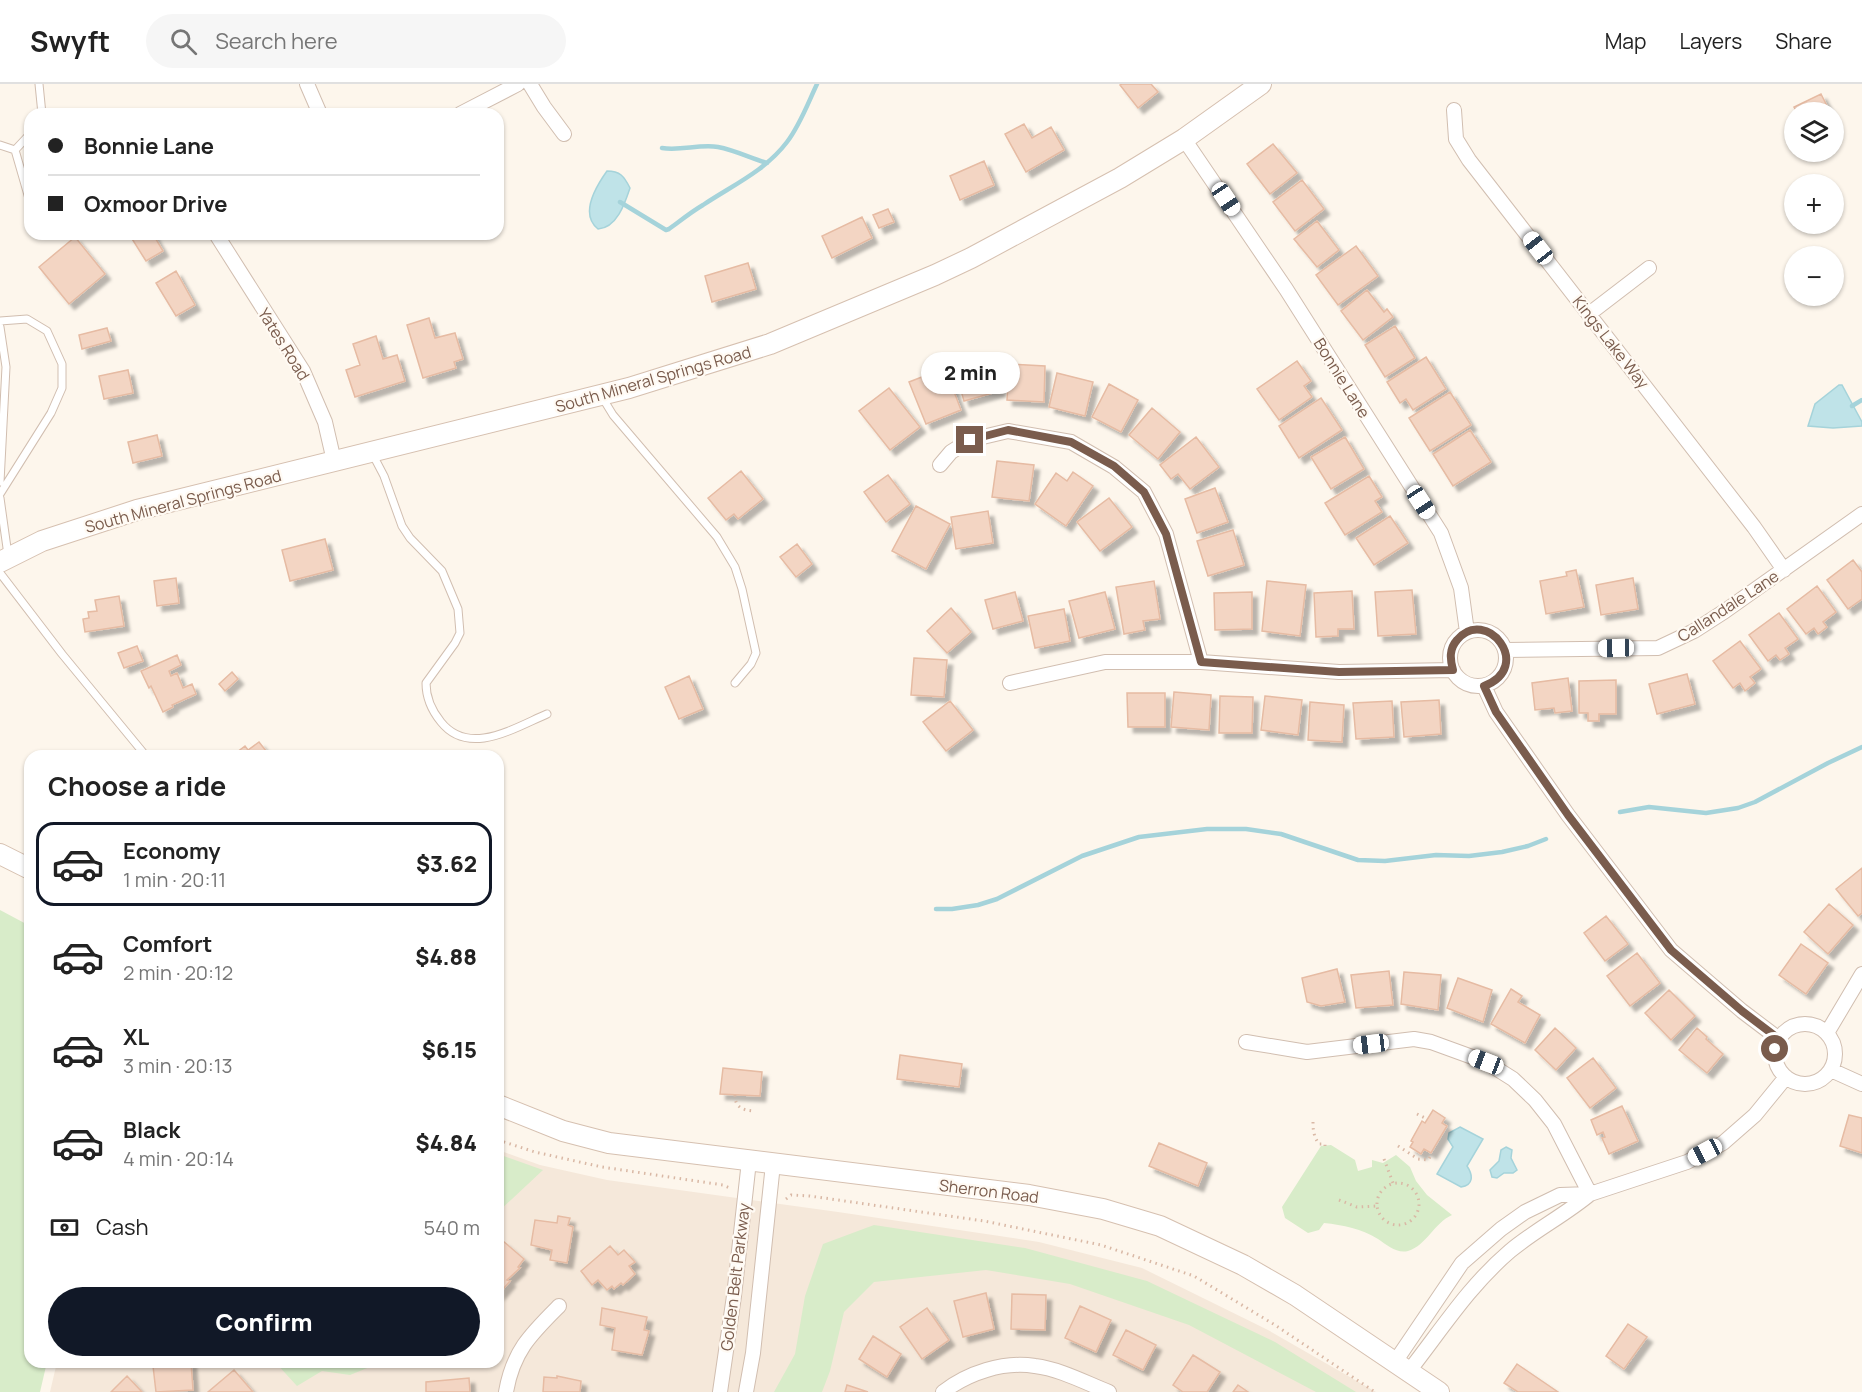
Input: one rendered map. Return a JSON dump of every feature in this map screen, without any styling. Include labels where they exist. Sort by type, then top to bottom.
[{"type":"street","points":[[307,84],[317,108]]},
{"type":"street","points":[[472,108],[518,84]]},
{"type":"street","points":[[530,84],[564,134]]},
{"type":"street","name":"South Mineral Springs Road","points":[[3,564],[42,541],[92,523],[601,395],[675,375],[770,344],[935,276],[1093,194],[1184,139],[1261,84]]},
{"type":"street","name":"Kings Lake Way","points":[[1454,110],[1456,139],[1469,160],[1754,526],[1784,570]]},
{"type":"street","name":"Bonnie Lane","points":[[1184,139],[1286,289],[1441,533],[1461,588],[1467,632]]},
{"type":"street","name":"Yates Road","points":[[220,240],[307,379],[325,422],[334,461]]},
{"type":"street","points":[[1589,314],[1649,268]]},
{"type":"street","points":[[940,465],[951,452],[970,440],[1008,430],[1071,442],[1114,466],[1144,492],[1166,534],[1201,662]]},
{"type":"street","name":"Callandale Lane","points":[[1505,650],[1658,648],[1694,631],[1862,514]]},
{"type":"street","points":[[1476,630],[1494,635],[1505,650],[1505,668],[1500,676],[1484,686],[1474,686],[1458,678],[1450,662],[1454,644],[1467,632],[1476,630]]},
{"type":"street","points":[[1010,683],[1105,662],[1201,662],[1339,672],[1453,670]]},
{"type":"street","points":[[1484,686],[1496,712],[1568,815],[1671,950],[1742,1011],[1779,1039]]},
{"type":"street","points":[[0,854],[24,866]]},
{"type":"street","points":[[1827,1033],[1862,974]]},
{"type":"street","points":[[1798,1024],[1808,1024],[1827,1033],[1835,1050],[1835,1060],[1825,1077],[1805,1084],[1795,1082],[1779,1070],[1775,1060],[1775,1049],[1779,1039],[1788,1029],[1798,1024]]},
{"type":"street","points":[[1246,1042],[1307,1052],[1414,1039],[1431,1042],[1486,1062],[1513,1079],[1535,1100],[1554,1124],[1590,1194]]},
{"type":"street","points":[[1831,1070],[1862,1084]]},
{"type":"street","points":[[1402,1366],[1462,1263],[1479,1246],[1525,1212],[1560,1195],[1590,1194],[1687,1162],[1723,1143],[1755,1115],[1786,1077]]},
{"type":"street","name":"Sherron Road","points":[[504,1107],[562,1131],[609,1143],[1029,1195],[1102,1209],[1160,1226],[1244,1264],[1295,1295],[1439,1392]]},
{"type":"street","name":"Golden Belt Parkway","points":[[720,1392],[734,1296],[749,1161]]},
{"type":"street","name":"Golden Belt Parkway","points":[[746,1392],[753,1353],[773,1164]]},
{"type":"street","points":[[1402,1366],[1477,1282],[1511,1250],[1567,1213],[1590,1194]]},
{"type":"street","points":[[506,1392],[510,1371],[518,1351],[531,1334],[559,1306]]},
{"type":"street","points":[[943,1392],[966,1378],[990,1369],[1012,1365],[1036,1366],[1109,1392]]},
{"type":"lane","points":[[39,84],[41,108]]},
{"type":"lane","points":[[15,150],[24,140]]},
{"type":"lane","points":[[0,145],[15,150]]},
{"type":"lane","points":[[15,150],[24,181]]},
{"type":"lane","points":[[0,321],[27,319],[47,331],[62,364],[62,388],[51,413],[0,494]]},
{"type":"lane","points":[[0,327],[6,367],[0,482]]},
{"type":"lane","points":[[601,395],[613,415],[717,537],[735,567],[756,653],[751,664],[735,683]]},
{"type":"lane","points":[[372,452],[384,476],[402,526],[410,538],[442,571],[458,609],[460,633],[426,683],[429,701],[438,719],[455,734],[476,740],[488,738],[547,714]]},
{"type":"lane","points":[[0,498],[3,564],[62,654],[141,750]]},
{"type":"path","points":[[735,1095],[738,1107],[753,1111]]},
{"type":"path","points":[[1417,1113],[1427,1119]]},
{"type":"path","points":[[1313,1122],[1313,1132],[1317,1142],[1325,1146]]},
{"type":"path","points":[[504,1142],[535,1152],[602,1167],[723,1185],[730,1187],[735,1195]]},
{"type":"path","points":[[1398,1146],[1418,1159],[1428,1160],[1430,1157]]},
{"type":"path","points":[[1384,1159],[1393,1184]]},
{"type":"path","points":[[1393,1184],[1405,1184],[1411,1187],[1419,1199],[1421,1208],[1403,1227],[1388,1222],[1377,1206],[1380,1192],[1393,1184]]},
{"type":"path","points":[[786,1199],[790,1195],[810,1196],[899,1208],[1018,1227],[1101,1245],[1194,1276],[1293,1336],[1370,1391],[1375,1392]]},
{"type":"path","points":[[1339,1200],[1357,1207],[1377,1206]]},
{"type":"shaded area","points":[[504,1152],[540,1165],[607,1180],[1039,1242],[1142,1268],[1268,1330],[1376,1392],[50,1392],[56,1368],[504,1368]]},
{"type":"green space","points":[[0,910],[24,923],[24,1368],[46,1368],[40,1392],[0,1392]]},
{"type":"green space","points":[[1331,1145],[1355,1160],[1358,1171],[1372,1167],[1372,1160],[1383,1163],[1396,1155],[1410,1167],[1416,1181],[1427,1195],[1452,1215],[1440,1223],[1415,1248],[1404,1252],[1365,1233],[1338,1225],[1324,1223],[1319,1230],[1308,1233],[1285,1218],[1282,1207],[1321,1146]]},
{"type":"green space","points":[[504,1156],[543,1170],[504,1206]]},
{"type":"green space","points":[[874,1225],[1025,1248],[1147,1281],[1275,1342],[1356,1392],[1316,1392],[1189,1325],[1070,1284],[986,1270],[874,1282],[844,1312],[830,1371],[822,1392],[774,1392],[795,1354],[805,1296],[823,1244]]},
{"type":"green space","points":[[280,1368],[367,1368],[350,1375],[322,1371],[297,1386]]},
{"type":"water","points":[[607,171],[621,175],[630,188],[615,220],[605,228],[598,229],[590,216],[590,208],[595,192]]},
{"type":"water","points":[[1842,385],[1862,426],[1833,428],[1808,426],[1815,404]]},
{"type":"water","points":[[1460,1127],[1483,1139],[1467,1166],[1471,1176],[1470,1182],[1461,1187],[1437,1174],[1453,1147],[1448,1139],[1449,1133]]},
{"type":"water","points":[[1506,1147],[1512,1150],[1511,1158],[1517,1170],[1513,1173],[1504,1173],[1497,1178],[1492,1177],[1490,1170],[1499,1161],[1501,1150]]},
{"type":"building","points":[[1151,84],[1158,92],[1138,108],[1120,85]]},
{"type":"building","points":[[1821,94],[1825,102],[1804,102]]},
{"type":"building","points":[[1024,124],[1032,138],[1051,127],[1064,150],[1026,172],[1005,134]]},
{"type":"building","points":[[1273,144],[1297,173],[1270,194],[1247,164]]},
{"type":"building","points":[[984,161],[994,185],[960,200],[950,176]]},
{"type":"building","points":[[1302,180],[1324,209],[1295,231],[1273,202]]},
{"type":"building","points":[[888,209],[894,222],[879,228],[873,215]]},
{"type":"building","points":[[862,217],[872,238],[832,258],[822,236]]},
{"type":"building","points":[[1317,221],[1339,250],[1317,267],[1294,239]]},
{"type":"building","points":[[71,240],[77,240],[105,274],[69,304],[39,267]]},
{"type":"building","points":[[133,240],[157,240],[163,251],[146,261]]},
{"type":"building","points":[[1356,246],[1378,276],[1338,305],[1316,275]]},
{"type":"building","points":[[748,263],[756,289],[712,302],[705,276]]},
{"type":"building","points":[[176,271],[195,305],[176,316],[156,283]]},
{"type":"building","points":[[1367,290],[1384,312],[1387,309],[1393,317],[1363,340],[1341,311]]},
{"type":"building","points":[[429,318],[435,338],[455,333],[463,359],[454,362],[456,368],[423,378],[407,325]]},
{"type":"building","points":[[1395,326],[1415,358],[1385,377],[1365,345]]},
{"type":"building","points":[[107,328],[111,341],[82,349],[79,335]]},
{"type":"building","points":[[376,336],[383,359],[397,355],[405,381],[355,397],[346,370],[360,365],[353,344]]},
{"type":"building","points":[[990,357],[1000,391],[964,401],[954,367]]},
{"type":"building","points":[[1426,357],[1446,389],[1413,410],[1406,399],[1400,403],[1387,382]]},
{"type":"building","points":[[1297,361],[1311,381],[1304,386],[1312,397],[1279,420],[1257,389]]},
{"type":"building","points":[[1009,364],[1045,366],[1044,402],[1007,400]]},
{"type":"building","points":[[945,368],[961,410],[926,424],[909,382]]},
{"type":"building","points":[[128,370],[133,393],[104,399],[99,376]]},
{"type":"building","points":[[1057,373],[1093,382],[1085,416],[1049,407]]},
{"type":"building","points":[[1109,384],[1138,400],[1121,432],[1092,417]]},
{"type":"building","points":[[889,388],[920,427],[890,450],[859,411]]},
{"type":"building","points":[[1450,392],[1471,425],[1430,451],[1409,418]]},
{"type":"building","points":[[1321,398],[1342,430],[1299,458],[1279,426]]},
{"type":"building","points":[[1152,408],[1180,432],[1158,459],[1129,435]]},
{"type":"building","points":[[1470,430],[1491,462],[1453,486],[1433,454]]},
{"type":"building","points":[[157,435],[162,456],[133,463],[128,442]]},
{"type":"building","points":[[1196,437],[1219,467],[1190,489],[1178,474],[1171,479],[1160,465]]},
{"type":"building","points":[[1345,437],[1364,469],[1331,489],[1311,457]]},
{"type":"building","points":[[997,461],[1034,465],[1029,501],[992,497]]},
{"type":"building","points":[[741,471],[763,499],[738,519],[734,514],[726,520],[708,498]]},
{"type":"building","points":[[1073,472],[1093,486],[1066,526],[1035,504],[1056,473],[1067,481]]},
{"type":"building","points":[[888,475],[910,504],[886,522],[864,492]]},
{"type":"building","points":[[1369,476],[1382,497],[1375,501],[1382,512],[1345,535],[1325,503]]},
{"type":"building","points":[[1215,488],[1228,522],[1197,533],[1185,499]]},
{"type":"building","points":[[1109,498],[1132,527],[1100,551],[1077,522]]},
{"type":"building","points":[[916,506],[950,524],[926,569],[892,551]]},
{"type":"building","points":[[988,511],[993,543],[956,549],[951,517]]},
{"type":"building","points":[[1390,516],[1408,543],[1374,565],[1356,538]]},
{"type":"building","points":[[1233,530],[1244,565],[1208,576],[1197,541]]},
{"type":"building","points":[[325,539],[333,570],[290,581],[282,550]]},
{"type":"building","points":[[797,544],[812,564],[796,577],[780,557]]},
{"type":"building","points":[[1853,560],[1862,572],[1862,599],[1848,609],[1827,580]]},
{"type":"building","points":[[1576,570],[1584,607],[1546,614],[1540,581],[1567,576],[1566,572]]},
{"type":"building","points":[[176,578],[179,603],[157,606],[154,581]]},
{"type":"building","points":[[1633,578],[1638,609],[1601,615],[1596,585]]},
{"type":"building","points":[[1154,581],[1160,619],[1143,621],[1145,630],[1124,634],[1116,587]]},
{"type":"building","points":[[1267,581],[1306,585],[1300,636],[1262,631]]},
{"type":"building","points":[[1817,586],[1836,612],[1823,622],[1827,627],[1818,634],[1814,628],[1806,634],[1787,609]]},
{"type":"building","points":[[1412,590],[1416,634],[1378,636],[1375,592]]},
{"type":"building","points":[[1352,591],[1354,629],[1338,629],[1338,636],[1316,637],[1314,593]]},
{"type":"building","points":[[1015,592],[1023,621],[993,629],[985,600]]},
{"type":"building","points":[[1105,592],[1115,629],[1079,638],[1069,601]]},
{"type":"building","points":[[1252,592],[1252,629],[1215,630],[1214,593]]},
{"type":"building","points":[[119,596],[124,626],[85,632],[83,619],[89,618],[88,612],[97,611],[95,600]]},
{"type":"building","points":[[951,608],[971,632],[947,653],[927,631]]},
{"type":"building","points":[[1064,609],[1070,641],[1035,648],[1028,616]]},
{"type":"building","points":[[1779,613],[1798,639],[1785,648],[1789,654],[1780,660],[1776,655],[1768,661],[1749,635]]},
{"type":"building","points":[[1740,641],[1761,669],[1750,677],[1755,683],[1745,691],[1740,683],[1733,688],[1713,661]]},
{"type":"building","points":[[137,646],[143,661],[124,668],[118,653]]},
{"type":"building","points":[[177,655],[181,665],[169,671],[171,676],[177,673],[183,688],[192,684],[196,694],[172,705],[173,707],[163,712],[141,671]]},
{"type":"building","points":[[914,658],[947,660],[944,697],[911,695]]},
{"type":"building","points":[[232,672],[238,679],[225,691],[219,684]]},
{"type":"building","points":[[1687,674],[1695,704],[1657,714],[1649,684]]},
{"type":"building","points":[[689,676],[703,709],[679,719],[665,687]]},
{"type":"building","points":[[1568,678],[1572,711],[1555,713],[1554,708],[1535,710],[1532,683]]},
{"type":"building","points":[[1616,680],[1616,714],[1599,714],[1599,721],[1588,721],[1588,713],[1579,713],[1579,681]]},
{"type":"building","points":[[1174,692],[1211,695],[1209,730],[1171,727]]},
{"type":"building","points":[[1127,693],[1165,693],[1165,727],[1128,727]]},
{"type":"building","points":[[1220,696],[1253,697],[1252,733],[1219,733]]},
{"type":"building","points":[[1265,696],[1302,700],[1298,735],[1261,730]]},
{"type":"building","points":[[1439,700],[1441,734],[1404,737],[1401,702]]},
{"type":"building","points":[[950,701],[973,730],[946,751],[923,722]]},
{"type":"building","points":[[1392,701],[1394,737],[1356,739],[1353,703]]},
{"type":"building","points":[[1310,702],[1344,705],[1342,742],[1308,740]]},
{"type":"building","points":[[259,742],[265,750],[248,750]]},
{"type":"building","points":[[1862,868],[1862,913],[1858,916],[1836,889]]},
{"type":"building","points":[[1829,904],[1853,925],[1828,954],[1804,932]]},
{"type":"building","points":[[1606,916],[1628,944],[1605,961],[1584,933]]},
{"type":"building","points":[[1801,944],[1828,963],[1806,994],[1779,975]]},
{"type":"building","points":[[1637,953],[1660,983],[1630,1006],[1607,976]]},
{"type":"building","points":[[1337,969],[1345,1002],[1321,1006],[1307,1002],[1302,978]]},
{"type":"building","points":[[1389,971],[1393,1005],[1356,1008],[1351,975]]},
{"type":"building","points":[[1404,972],[1441,975],[1438,1010],[1401,1004]]},
{"type":"building","points":[[1458,978],[1492,990],[1483,1022],[1447,1008]]},
{"type":"building","points":[[1511,989],[1522,996],[1518,1002],[1540,1015],[1525,1043],[1491,1024]]},
{"type":"building","points":[[1669,990],[1695,1016],[1671,1040],[1645,1013]]},
{"type":"building","points":[[1555,1028],[1576,1048],[1556,1070],[1535,1050]]},
{"type":"building","points":[[1697,1028],[1723,1054],[1707,1073],[1679,1050]]},
{"type":"building","points":[[900,1055],[962,1064],[959,1087],[897,1079]]},
{"type":"building","points":[[1593,1058],[1616,1088],[1590,1108],[1567,1078]]},
{"type":"building","points":[[723,1068],[762,1072],[760,1096],[720,1094]]},
{"type":"building","points":[[1622,1106],[1638,1141],[1609,1154],[1602,1138],[1605,1137],[1603,1132],[1597,1135],[1591,1120]]},
{"type":"building","points":[[1433,1110],[1445,1118],[1442,1123],[1447,1126],[1431,1153],[1424,1149],[1421,1154],[1410,1147],[1413,1142],[1411,1141],[1422,1121],[1425,1123]]},
{"type":"building","points":[[1849,1115],[1862,1118],[1862,1153],[1840,1146]]},
{"type":"building","points":[[1159,1143],[1207,1163],[1198,1186],[1149,1166]]},
{"type":"building","points":[[558,1216],[570,1218],[568,1225],[573,1227],[567,1263],[550,1260],[552,1250],[531,1245],[535,1220],[557,1223]]},
{"type":"building","points":[[504,1242],[524,1259],[518,1267],[520,1268],[507,1280],[510,1281],[504,1288]]},
{"type":"building","points":[[610,1246],[618,1255],[624,1250],[635,1262],[629,1266],[635,1274],[623,1285],[621,1283],[614,1289],[612,1286],[607,1290],[598,1280],[592,1285],[581,1271]]},
{"type":"building","points":[[986,1293],[994,1329],[963,1337],[954,1301]]},
{"type":"building","points":[[1012,1294],[1046,1295],[1045,1330],[1011,1329]]},
{"type":"building","points":[[1080,1306],[1111,1320],[1096,1352],[1065,1338]]},
{"type":"building","points":[[602,1308],[647,1317],[644,1330],[649,1331],[642,1355],[612,1350],[615,1328],[600,1325]]},
{"type":"building","points":[[927,1308],[949,1340],[922,1359],[900,1327]]},
{"type":"building","points":[[1628,1324],[1647,1337],[1624,1369],[1606,1356]]},
{"type":"building","points":[[1126,1330],[1156,1345],[1143,1370],[1113,1355]]},
{"type":"building","points":[[873,1336],[901,1354],[887,1377],[859,1359]]},
{"type":"building","points":[[1193,1355],[1220,1372],[1207,1392],[1183,1392],[1173,1385]]},
{"type":"building","points":[[1517,1364],[1558,1392],[1518,1392],[1504,1383]]},
{"type":"building","points":[[153,1368],[191,1368],[193,1390],[156,1392]]},
{"type":"building","points":[[234,1370],[253,1392],[208,1392]]},
{"type":"building","points":[[127,1376],[142,1392],[111,1392]]},
{"type":"building","points":[[557,1376],[581,1381],[580,1392],[543,1392],[544,1377],[557,1378]]},
{"type":"building","points":[[469,1378],[470,1392],[426,1392],[426,1382]]},
{"type":"building","points":[[847,1385],[868,1392],[845,1392]]},
{"type":"building","points":[[1238,1385],[1248,1392],[1233,1392]]},
{"type":"waterway","points":[[620,202],[666,230],[669,229],[769,161],[787,142],[796,128],[817,84]]},
{"type":"waterway","points":[[662,148],[718,147],[767,163]]},
{"type":"waterway","points":[[1852,406],[1862,400]]},
{"type":"waterway","points":[[1620,812],[1649,807],[1706,813],[1738,808],[1755,802],[1862,747]]},
{"type":"waterway","points":[[936,909],[978,905],[997,899],[1082,856],[1139,837],[1207,829],[1246,829],[1281,834],[1358,860],[1385,861],[1436,855],[1469,856],[1502,852],[1546,839]]},
{"type":"route","points":[[970,440],[1008,430],[1071,442],[1114,466],[1144,492],[1166,534],[1201,662],[1339,672],[1453,670],[1450,662],[1451,652],[1460,637],[1476,630],[1494,635],[1501,641],[1506,659],[1505,668],[1500,676],[1484,686],[1496,712],[1568,815],[1671,950],[1742,1011],[1779,1039],[1775,1049]]}]
